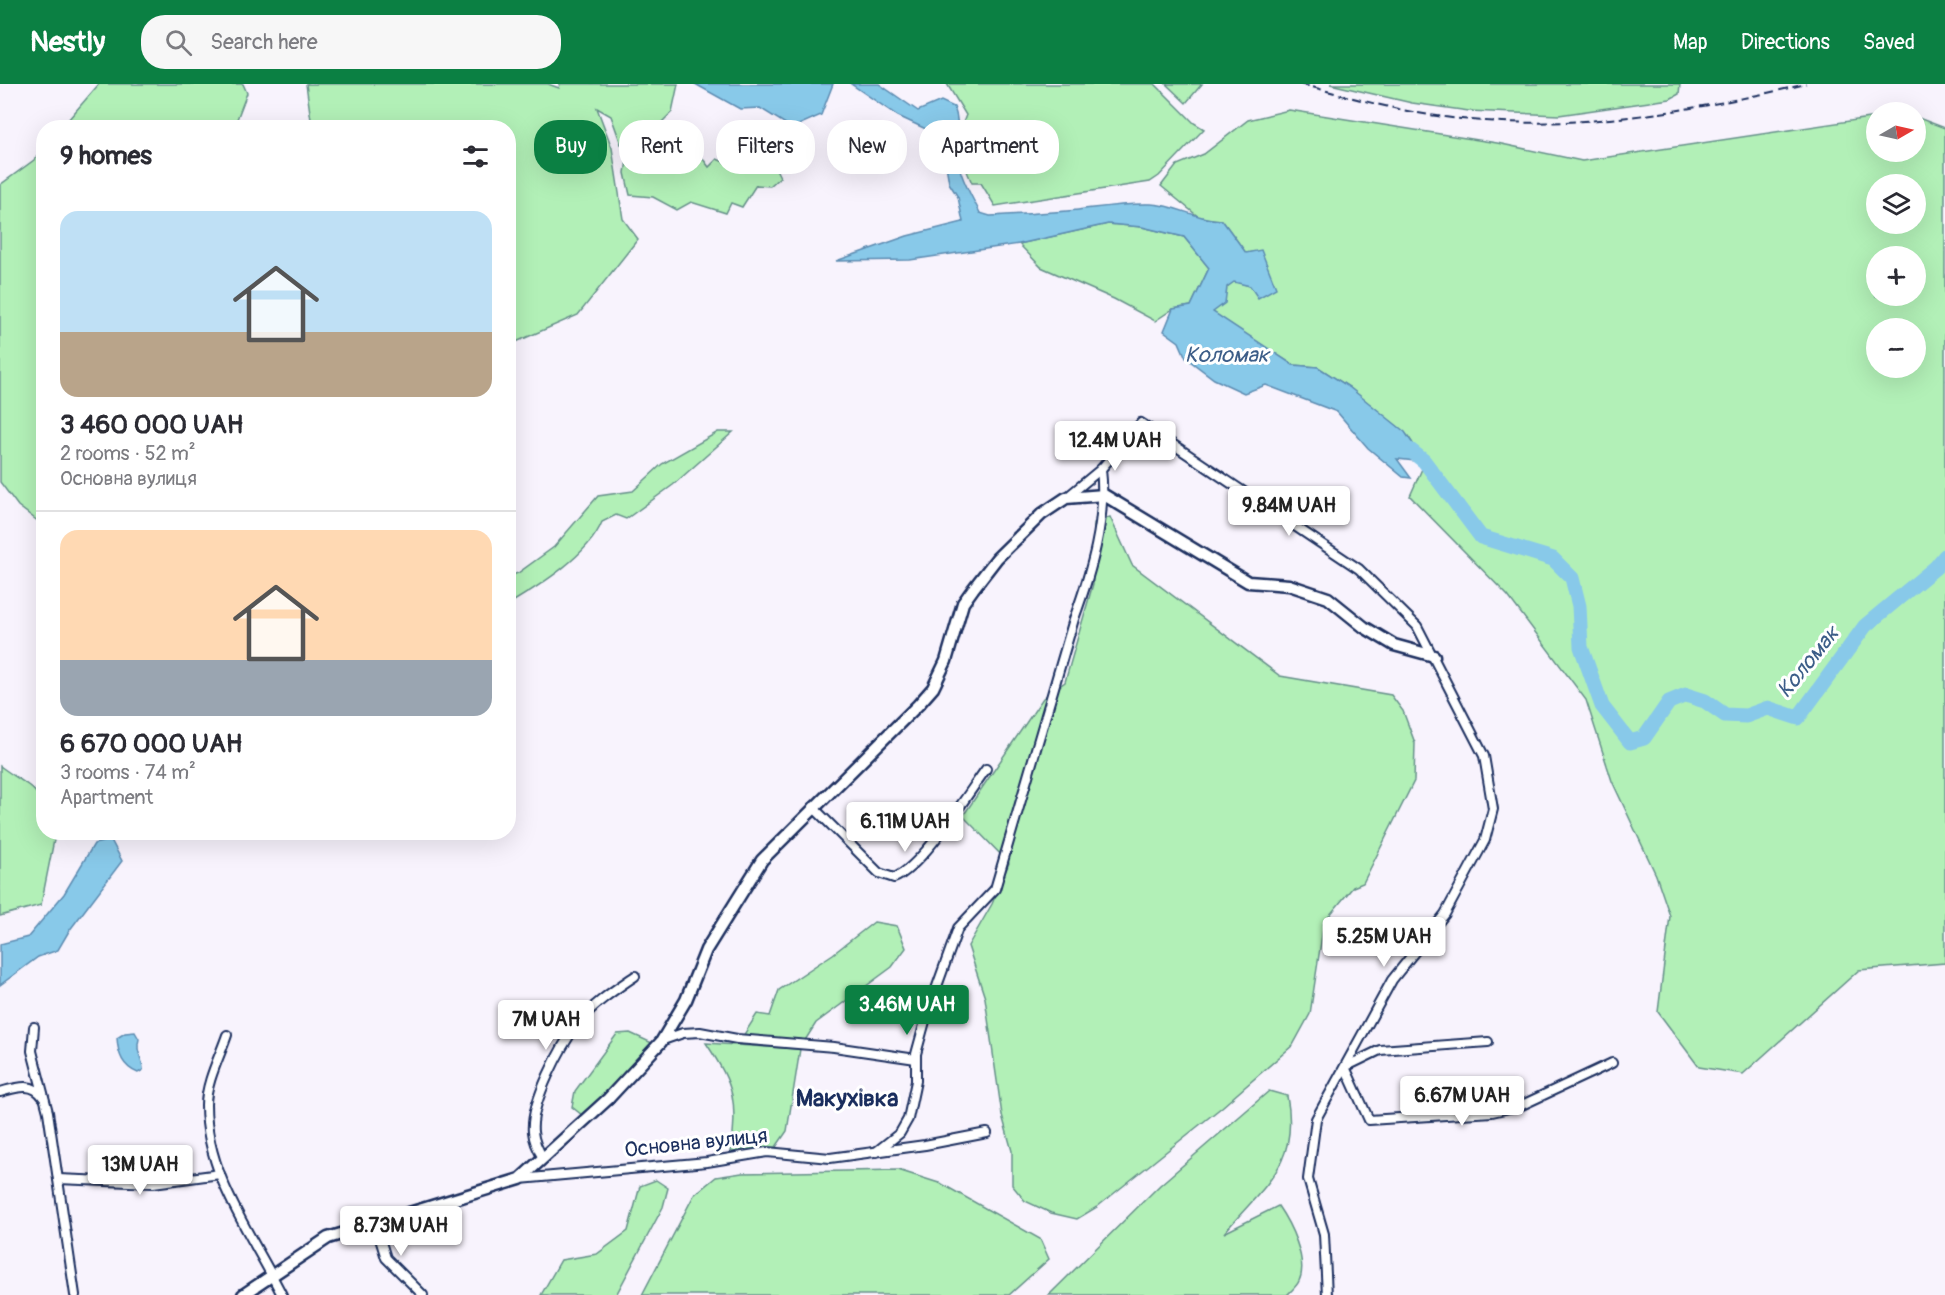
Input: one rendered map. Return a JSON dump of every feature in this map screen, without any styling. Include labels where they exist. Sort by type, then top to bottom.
[{"type":"street","points":[[243,1295],[328,1238],[520,1179],[608,1099],[663,1040],[686,1000],[706,950],[762,860],[813,807],[863,763],[933,687],[946,661],[963,603],[997,558],[1042,514],[1066,498],[1101,469],[1141,423],[1359,569],[1417,626],[1484,756],[1493,809],[1485,840],[1445,914],[1392,980],[1316,1119],[1308,1179],[1324,1233],[1327,1295]]},
{"type":"street","points":[[876,1152],[900,1133],[908,1119],[916,1082],[916,1059],[927,1014],[958,928],[995,889],[1074,619],[1089,578],[1104,495],[1101,469]]},
{"type":"street","points":[[1066,498],[1104,495],[1248,582],[1289,585],[1328,598],[1364,627],[1395,645],[1434,656]]},
{"type":"street","points":[[813,807],[879,873],[894,878],[907,869],[932,842],[986,769]]},
{"type":"street","points":[[543,1158],[534,1140],[534,1120],[543,1089],[557,1059],[578,1023],[592,1008],[635,976]]},
{"type":"street","points":[[34,1027],[31,1048],[44,1098],[75,1295]]},
{"type":"street","points":[[663,1040],[691,1031],[737,1039],[834,1047],[916,1059]]},
{"type":"street","points":[[227,1035],[205,1104],[209,1133],[220,1174],[282,1295]]},
{"type":"street","points":[[1345,1067],[1380,1050],[1488,1042]]},
{"type":"street","points":[[1345,1067],[1369,1120],[1492,1112],[1522,1105],[1612,1063]]},
{"type":"street","points":[[0,1092],[29,1086],[36,1089],[44,1098]]},
{"type":"street","name":"Основна вулиця","points":[[520,1179],[707,1162],[767,1152],[830,1158],[987,1133]]},
{"type":"street","points":[[58,1179],[153,1183],[220,1174]]},
{"type":"street","points":[[375,1223],[386,1258],[423,1295]]},
{"type":"green space","points":[[99,84],[243,84],[247,93],[237,120],[68,120]]},
{"type":"green space","points":[[306,84],[548,84],[559,88],[560,84],[678,84],[672,112],[664,120],[619,120],[619,138],[611,116],[597,108],[602,120],[534,120],[534,174],[607,174],[607,135],[612,148],[623,219],[638,239],[578,315],[516,342],[516,120],[311,120]]},
{"type":"green space","points":[[947,84],[1155,84],[1194,123],[1204,129],[1159,176],[1150,182],[995,206],[981,183],[972,183],[968,174],[1059,174],[1059,120],[964,120],[966,115]]},
{"type":"green space","points":[[1166,84],[1202,84],[1186,103]]},
{"type":"green space","points":[[1330,84],[1680,84],[1679,94],[1670,99],[1559,115],[1469,111],[1412,103]]},
{"type":"green space","points":[[1289,110],[1497,143],[1582,161],[1866,118],[1866,162],[1926,162],[1926,121],[1945,128],[1945,963],[1859,970],[1743,1074],[1699,1067],[1658,1012],[1670,916],[1656,875],[1612,781],[1586,700],[1508,596],[1410,496],[1425,462],[1408,436],[1349,387],[1318,367],[1293,365],[1212,312],[1227,287],[1234,281],[1250,286],[1261,251],[1246,253],[1222,220],[1200,218],[1161,186],[1177,165],[1204,154],[1248,120]]},
{"type":"green space","points":[[36,158],[36,520],[18,506],[0,482],[0,185]]},
{"type":"green space","points":[[704,160],[709,167],[716,160],[716,174],[778,174],[780,177],[770,186],[756,185],[742,207],[731,203],[726,213],[691,202],[677,210],[653,197],[630,195],[625,174],[704,174]]},
{"type":"green space","points":[[1108,224],[1142,227],[1184,237],[1209,268],[1191,306],[1173,309],[1155,321],[1114,299],[1041,267],[1019,244]]},
{"type":"green space","points":[[718,432],[733,432],[673,485],[626,519],[616,515],[602,522],[596,534],[575,558],[516,600],[516,574],[554,547],[598,496],[633,491],[662,464]]},
{"type":"green space","points":[[1110,517],[1132,565],[1280,676],[1391,695],[1403,711],[1415,743],[1414,781],[1363,883],[1353,887],[1324,922],[1310,1014],[1293,1045],[1222,1107],[1097,1207],[1077,1219],[1051,1213],[1025,1201],[1012,1185],[1012,1151],[1002,1115],[985,998],[968,946],[992,904],[1009,863],[963,816],[1043,698],[1065,682],[1093,584],[1094,523]]},
{"type":"green space","points":[[0,766],[36,794],[36,840],[54,840],[41,905],[0,916]]},
{"type":"green space","points":[[874,922],[897,926],[906,948],[892,967],[816,1023],[804,1042],[743,1036],[757,1014],[770,1016],[779,990],[833,954]]},
{"type":"green space","points":[[630,1033],[652,1043],[620,1080],[582,1115],[572,1107],[575,1091],[617,1034]]},
{"type":"green space","points":[[706,1043],[800,1049],[787,1131],[776,1147],[731,1153],[734,1120],[732,1095],[723,1072]]},
{"type":"green space","points":[[1269,1091],[1287,1096],[1290,1120],[1283,1157],[1265,1187],[1224,1233],[1278,1206],[1292,1231],[1300,1252],[1299,1281],[1287,1295],[1049,1295],[1160,1185]]},
{"type":"green space","points":[[898,1170],[942,1184],[1040,1239],[1049,1259],[1009,1295],[642,1295],[694,1195],[716,1177],[742,1173]]},
{"type":"green space","points":[[656,1180],[668,1188],[663,1207],[616,1295],[541,1295],[561,1260],[597,1254],[628,1231],[640,1186]]},
{"type":"water","points":[[695,84],[833,84],[821,115],[810,120],[779,120],[760,108],[740,109]]},
{"type":"water","name":"Коломак","points":[[851,84],[879,84],[918,111],[941,101],[954,107],[957,120],[919,120],[919,126],[898,116]]},
{"type":"water","name":"Коломак","points":[[947,174],[962,174],[980,213],[990,216],[1151,204],[1170,207],[1204,218],[1222,220],[1246,253],[1261,250],[1276,288],[1258,298],[1250,286],[1234,282],[1227,287],[1225,303],[1213,312],[1293,365],[1318,367],[1349,387],[1405,432],[1425,462],[1397,459],[1411,478],[1403,477],[1368,448],[1337,412],[1266,385],[1244,393],[1214,379],[1186,358],[1179,342],[1164,331],[1173,309],[1191,306],[1209,268],[1184,237],[1142,227],[1108,224],[1019,244],[910,260],[836,261],[907,236],[963,222],[958,197],[949,183]]},
{"type":"water","points":[[111,840],[122,861],[69,931],[58,950],[38,957],[0,985],[0,944],[28,937],[64,894],[94,844]]},
{"type":"water","points":[[135,1032],[139,1039],[138,1048],[143,1070],[138,1073],[122,1060],[117,1038],[125,1033]]},
{"type":"waterway","name":"Коломак","points":[[1410,450],[1424,461],[1481,537],[1553,559],[1572,578],[1579,606],[1581,647],[1602,706],[1630,742],[1644,738],[1669,702],[1686,695],[1705,701],[1725,715],[1746,716],[1768,708],[1798,718],[1865,626],[1936,567],[1945,556]]},
{"type":"railway","points":[[1300,84],[1385,106],[1437,116],[1530,123],[1623,118],[1669,112],[1806,84]]},
{"type":"district","name":"Макухівка","points":[[847,1098]]}]
